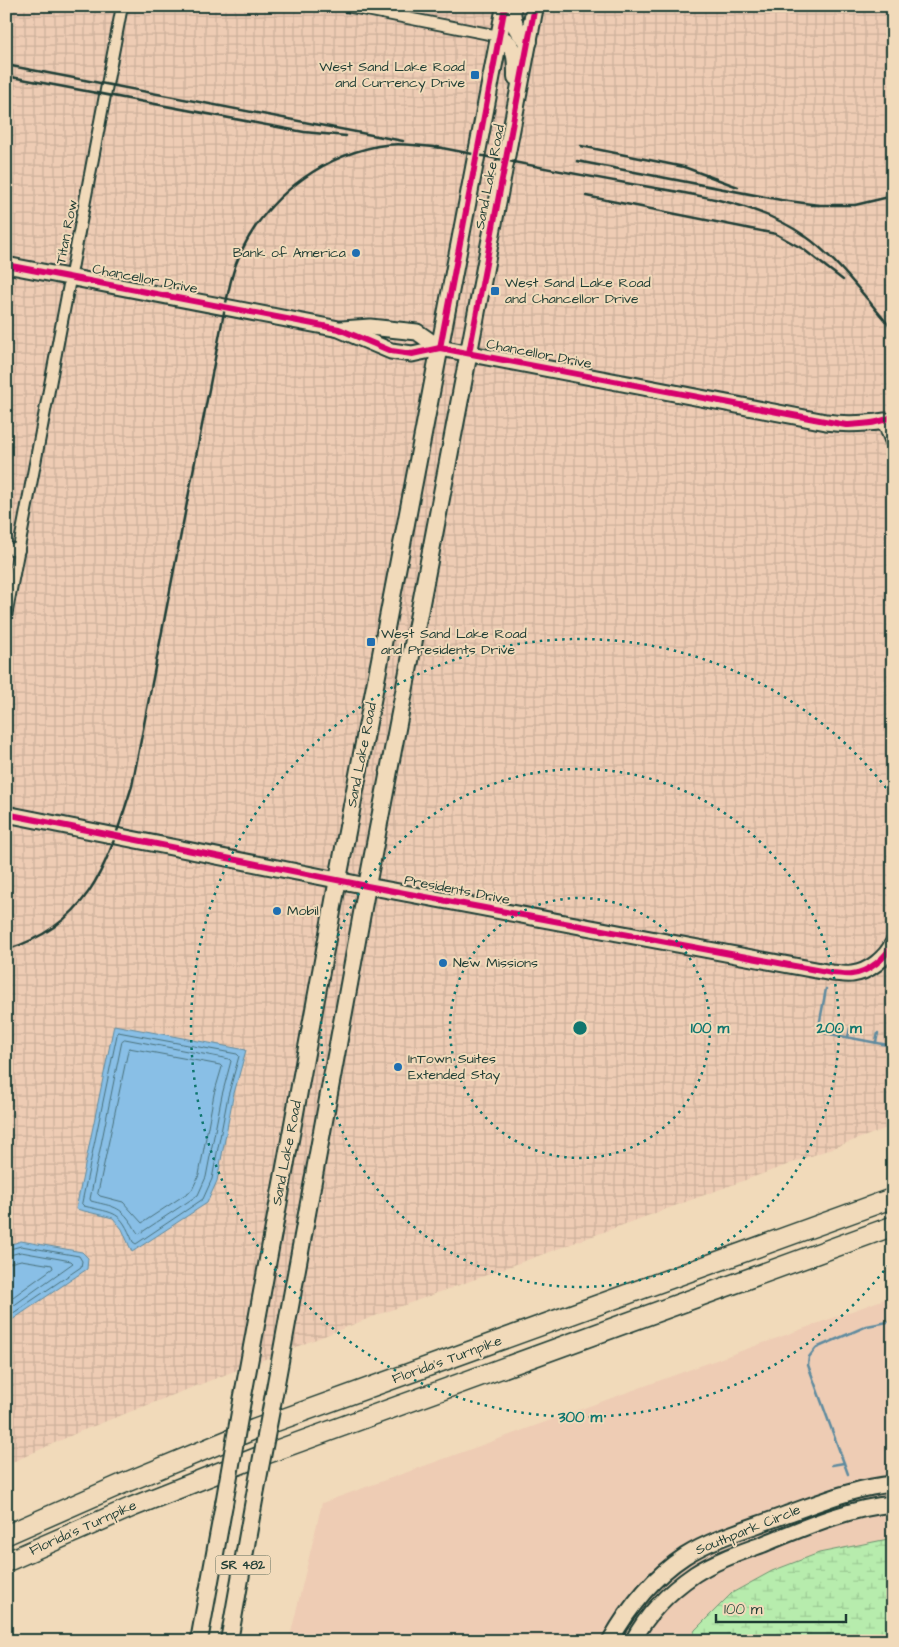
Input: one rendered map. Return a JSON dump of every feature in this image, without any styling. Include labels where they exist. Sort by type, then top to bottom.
[{"type":"highway","name":"Florida's Turnpike","points":[[6,1535],[255,1429],[893,1198]]},
{"type":"highway","name":"Florida's Turnpike","points":[[6,1562],[132,1506],[258,1457],[893,1226]]},
{"type":"main road","name":"Sand Lake Road","points":[[212,1566],[338,879],[504,6]]},
{"type":"main road","points":[[512,6],[512,16],[516,28],[520,35],[529,41]]},
{"type":"main road","name":"Sand Lake Road","points":[[229,1641],[367,886],[535,6]]},
{"type":"main road","points":[[499,36],[510,44],[514,51],[516,61],[516,109]]},
{"type":"main road","points":[[210,1641],[212,1628],[212,1566]]},
{"type":"main road","name":"SR 482","points":[[199,1641],[212,1566]]},
{"type":"street","name":"Titan Row","points":[[6,616],[122,6]]},
{"type":"street","points":[[346,6],[499,36]]},
{"type":"street","name":"Chancellor Drive","points":[[6,265],[339,329],[391,351],[412,354],[440,348],[826,422],[866,424],[889,418]]},
{"type":"street","name":"Chancellor Drive","points":[[339,329],[370,327],[418,332],[440,348]]},
{"type":"street","points":[[889,418],[893,441]]},
{"type":"street","points":[[6,548],[19,550]]},
{"type":"street","name":"Presidents Drive","points":[[6,814],[367,886],[832,973],[853,974],[875,965],[893,943]]},
{"type":"street","name":"Southpark Circle","points":[[610,1641],[638,1598],[659,1576],[686,1556],[717,1540],[834,1497],[874,1486],[893,1484]]},
{"type":"street","name":"Southpark Circle","points":[[633,1641],[672,1591],[696,1573],[724,1559],[817,1523],[878,1505],[893,1504]]},
{"type":"shaded area","points":[[6,6],[893,6],[893,1126],[380,1314],[81,1431],[6,1465]]},
{"type":"shaded area","points":[[893,1296],[893,1641],[289,1641],[322,1503]]},
{"type":"green space","points":[[893,1538],[893,1641],[690,1641],[695,1630],[732,1593],[772,1571],[819,1553]]},
{"type":"water","points":[[114,1025],[246,1050],[233,1097],[217,1181],[207,1203],[132,1252],[122,1229],[113,1218],[76,1209]]},
{"type":"water","points":[[21,1241],[82,1252],[88,1258],[87,1269],[6,1324],[6,1246]]},
{"type":"waterway","points":[[826,989],[819,1026],[825,1033],[893,1046]]},
{"type":"waterway","points":[[848,1037],[850,1028]]},
{"type":"waterway","points":[[876,1042],[878,1033]]},
{"type":"waterway","points":[[848,1474],[808,1365],[809,1357],[816,1348],[867,1326],[893,1321]]},
{"type":"waterway","points":[[832,1465],[844,1463]]},
{"type":"railway","points":[[6,65],[403,141]]},
{"type":"railway","points":[[6,76],[304,132],[346,136]]},
{"type":"railway","points":[[6,950],[35,938],[58,924],[77,907],[92,887],[104,865],[123,814],[132,786],[225,307],[234,271],[248,238],[261,219],[294,185],[334,161],[355,152],[394,144],[443,148]]},
{"type":"railway","points":[[581,146],[684,167],[738,187]]},
{"type":"railway","points":[[437,147],[692,194],[716,199],[763,214],[785,224],[817,245],[840,268],[893,330]]},
{"type":"railway","points":[[577,161],[781,200],[819,205]]},
{"type":"railway","points":[[586,196],[776,234],[803,249],[843,280]]},
{"type":"railway","points":[[811,205],[855,205],[893,196]]},
{"type":"cycle path","points":[[440,348],[505,6]]},
{"type":"cycle path","points":[[469,353],[535,6]]},
{"type":"cycle path","points":[[6,265],[339,329],[391,351],[412,354],[440,348],[846,425],[876,422],[893,416]]},
{"type":"cycle path","points":[[6,814],[367,886],[832,973],[850,974],[865,970],[881,959],[893,943]]},
{"type":"place","name":"West Sand Lake Road and Currency Drive","points":[[475,75]]},
{"type":"place","name":"Bank of America","points":[[356,253]]},
{"type":"place","name":"West Sand Lake Road and Chancellor Drive","points":[[495,291]]},
{"type":"place","name":"West Sand Lake Road and Presidents Drive","points":[[371,642]]},
{"type":"place","name":"Mobil","points":[[277,911]]},
{"type":"place","name":"New Missions","points":[[443,963]]},
{"type":"place","name":"InTown Suites Extended Stay","points":[[398,1067]]}]
